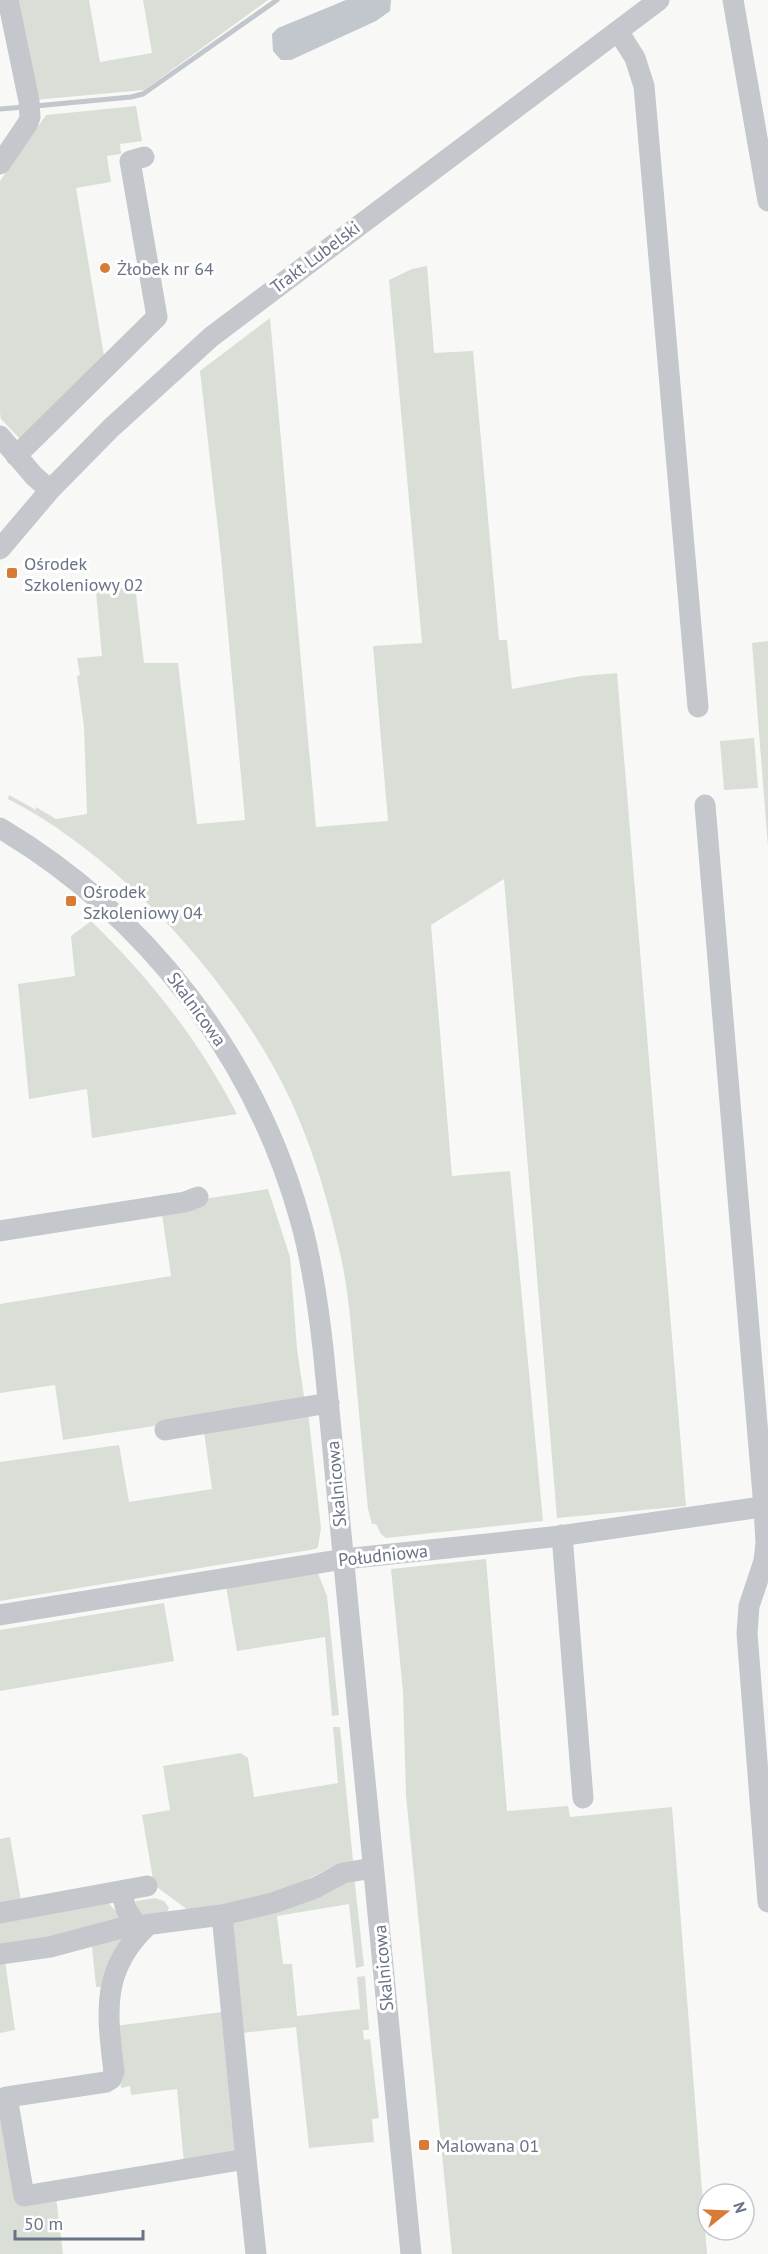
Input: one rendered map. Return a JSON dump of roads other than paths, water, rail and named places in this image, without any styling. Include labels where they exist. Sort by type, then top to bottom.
[{"type":"street","points":[[0,164],[28,123],[29,106],[8,0]]},
{"type":"street","name":"Trakt Lubelski","points":[[0,549],[50,490],[124,415],[227,324],[659,0]]},
{"type":"street","points":[[732,0],[768,201]]},
{"type":"street","points":[[618,31],[634,57],[644,86],[698,707]]},
{"type":"street","points":[[16,456],[157,317],[130,161],[144,157]]},
{"type":"street","points":[[0,436],[16,456],[50,490]]},
{"type":"street","points":[[705,805],[766,1507],[764,1561],[749,1606],[747,1633],[768,1902]]},
{"type":"street","name":"Skalnicowa","points":[[0,828],[40,854],[94,895],[152,950],[206,1018],[240,1071],[276,1148],[300,1220],[317,1297],[411,2254]]},
{"type":"street","points":[[0,1232],[185,1202],[198,1197]]},
{"type":"street","points":[[165,1430],[328,1403]]},
{"type":"street","name":"Południowa","points":[[0,1615],[344,1559],[562,1535],[766,1507]]},
{"type":"street","points":[[562,1535],[583,1798]]},
{"type":"street","points":[[0,1954],[50,1947],[121,1928],[222,1915],[273,1903],[315,1888],[343,1873],[373,1868]]},
{"type":"street","points":[[0,1913],[147,1886]]},
{"type":"street","points":[[122,1891],[126,1909],[142,1925]]},
{"type":"street","points":[[222,1915],[256,2254]]},
{"type":"street","points":[[142,1925],[117,1965],[110,1986],[109,2026],[114,2072],[111,2079],[106,2082],[3,2098],[24,2196],[246,2158]]},
{"type":"waterway","points":[[35,106],[143,94],[277,0]]},
{"type":"waterway","points":[[0,109],[25,107]]},
{"type":"place","name":"Żłobek nr 64","points":[[105,268]]},
{"type":"place","name":"Ośrodek Szkoleniowy 02","points":[[12,573]]},
{"type":"place","name":"Ośrodek Szkoleniowy 04","points":[[71,901]]},
{"type":"place","name":"Malowana 01","points":[[424,2145]]}]
